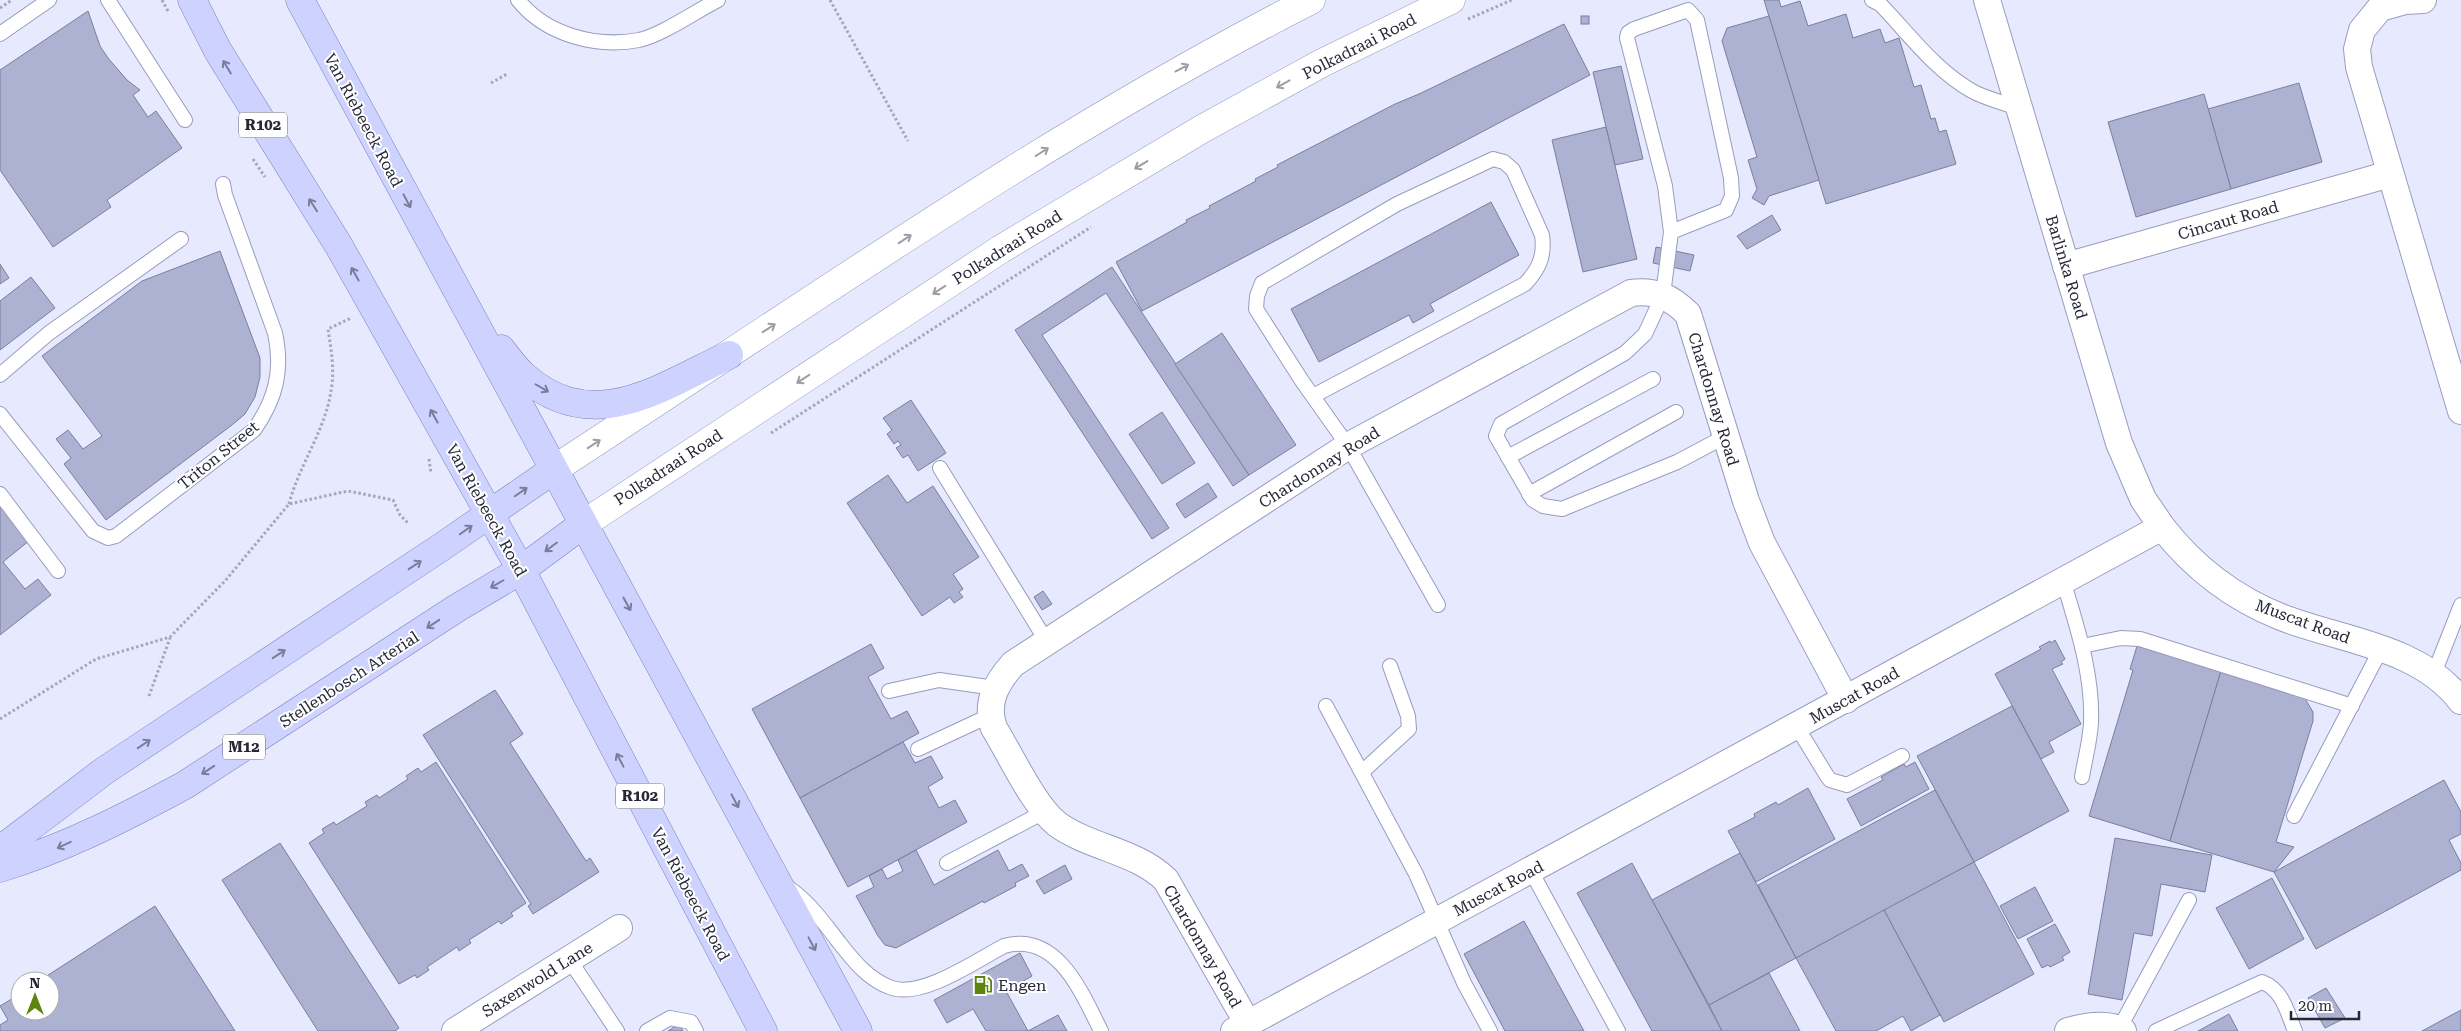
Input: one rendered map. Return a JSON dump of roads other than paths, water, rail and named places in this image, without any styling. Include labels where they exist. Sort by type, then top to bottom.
[{"type":"main road","name":"Van Riebeeck Road","points":[[192,0],[218,51],[339,246],[521,570],[763,1031]]},
{"type":"main road","name":"Van Riebeeck Road","points":[[300,0],[461,302],[528,421],[582,525],[858,1031]]},
{"type":"main road","points":[[0,850],[104,771],[553,470],[729,355],[1096,118],[1155,83],[1311,0]]},
{"type":"main road","name":"Polkadraai Road","points":[[582,525],[1001,249],[1202,128],[1322,62],[1457,11]]},
{"type":"main road","points":[[461,302],[522,375],[553,394],[594,405],[614,405],[635,400],[729,355]]},
{"type":"main road","name":"Stellenbosch Arterial","points":[[0,868],[44,854],[143,808],[185,785],[457,608],[521,570],[582,525]]},
{"type":"street","name":"Barlinka Road","points":[[1987,0],[2119,443],[2143,499],[2162,527]]},
{"type":"street","points":[[2423,0],[2405,1],[2380,8],[2362,30],[2357,50],[2359,67],[2461,411]]},
{"type":"street","name":"Cincaut Road","points":[[2066,266],[2390,174]]},
{"type":"street","name":"Chardonnay Road","points":[[1241,1027],[1166,880],[1151,868],[1065,829],[1044,812],[994,728],[990,703],[995,688],[1013,664],[1348,446],[1631,293],[1646,291],[1663,294],[1676,302],[1688,314],[1762,543],[1846,700]]},
{"type":"street","name":"Muscat Road","points":[[1241,1027],[2162,527],[2178,548],[2209,577],[2254,605],[2283,618],[2381,649],[2412,661],[2451,687],[2461,701]]},
{"type":"street","name":"Saxenwold Lane","points":[[455,1031],[618,928]]},
{"type":"street","points":[[2068,1031],[2088,1026],[2122,1030]]},
{"type":"lane","points":[[0,34],[49,0]]},
{"type":"lane","points":[[108,0],[186,120]]},
{"type":"lane","points":[[518,0],[535,17],[553,30],[605,42],[640,39],[718,0]]},
{"type":"lane","points":[[1872,0],[1880,4],[1935,64],[1952,78],[1974,92],[2019,109]]},
{"type":"lane","points":[[1671,232],[1726,210],[1732,196],[1731,178],[1697,20],[1688,10],[1634,29],[1628,33],[1627,38],[1665,186],[1671,232],[1663,294],[1645,334],[1625,354],[1501,424],[1496,436],[1530,494],[1538,504],[1562,509],[1677,462],[1726,436]]},
{"type":"lane","points":[[1313,396],[1525,284],[1534,274],[1540,265],[1544,245],[1542,235],[1513,170],[1509,166],[1493,159],[1405,200],[1262,283],[1257,296],[1256,309],[1313,396],[1348,446],[1438,604]]},
{"type":"lane","name":"Triton Street","points":[[0,414],[93,531],[108,538],[116,536],[254,430],[269,408],[279,379],[279,350],[275,333],[225,195],[223,184]]},
{"type":"lane","points":[[0,375],[49,333],[181,239]]},
{"type":"lane","points":[[1508,457],[1653,379]]},
{"type":"lane","points":[[1530,494],[1676,412]]},
{"type":"lane","points":[[940,468],[1047,642]]},
{"type":"lane","points":[[0,494],[58,571]]},
{"type":"lane","points":[[2063,580],[2082,646],[2091,705],[2091,726],[2082,776]]},
{"type":"lane","points":[[2434,676],[2461,605]]},
{"type":"lane","points":[[2082,646],[2121,638],[2140,639],[2352,706]]},
{"type":"lane","points":[[2294,816],[2381,649]]},
{"type":"lane","points":[[1362,772],[1409,729],[1408,716],[1390,666]]},
{"type":"lane","points":[[889,692],[939,680],[995,688]]},
{"type":"lane","points":[[1326,706],[1416,874],[1464,983],[1490,1031]]},
{"type":"lane","points":[[918,749],[991,715]]},
{"type":"lane","points":[[1797,726],[1830,780],[1846,785],[1902,756]]},
{"type":"lane","points":[[948,863],[1044,812]]},
{"type":"lane","points":[[1531,871],[1618,1031]]},
{"type":"lane","points":[[776,879],[808,902],[856,964],[878,982],[892,988],[916,988],[939,980],[1004,946],[1017,942],[1034,946],[1047,953],[1067,970],[1076,981],[1101,1031]]},
{"type":"lane","points":[[2122,1030],[2189,900]]},
{"type":"lane","points":[[568,959],[617,1031]]},
{"type":"lane","points":[[2156,1031],[2262,982],[2279,994],[2295,1031]]},
{"type":"lane","points":[[647,1031],[670,1018],[691,1022],[696,1031]]},
{"type":"place","name":"Engen","points":[[983,985]]}]
